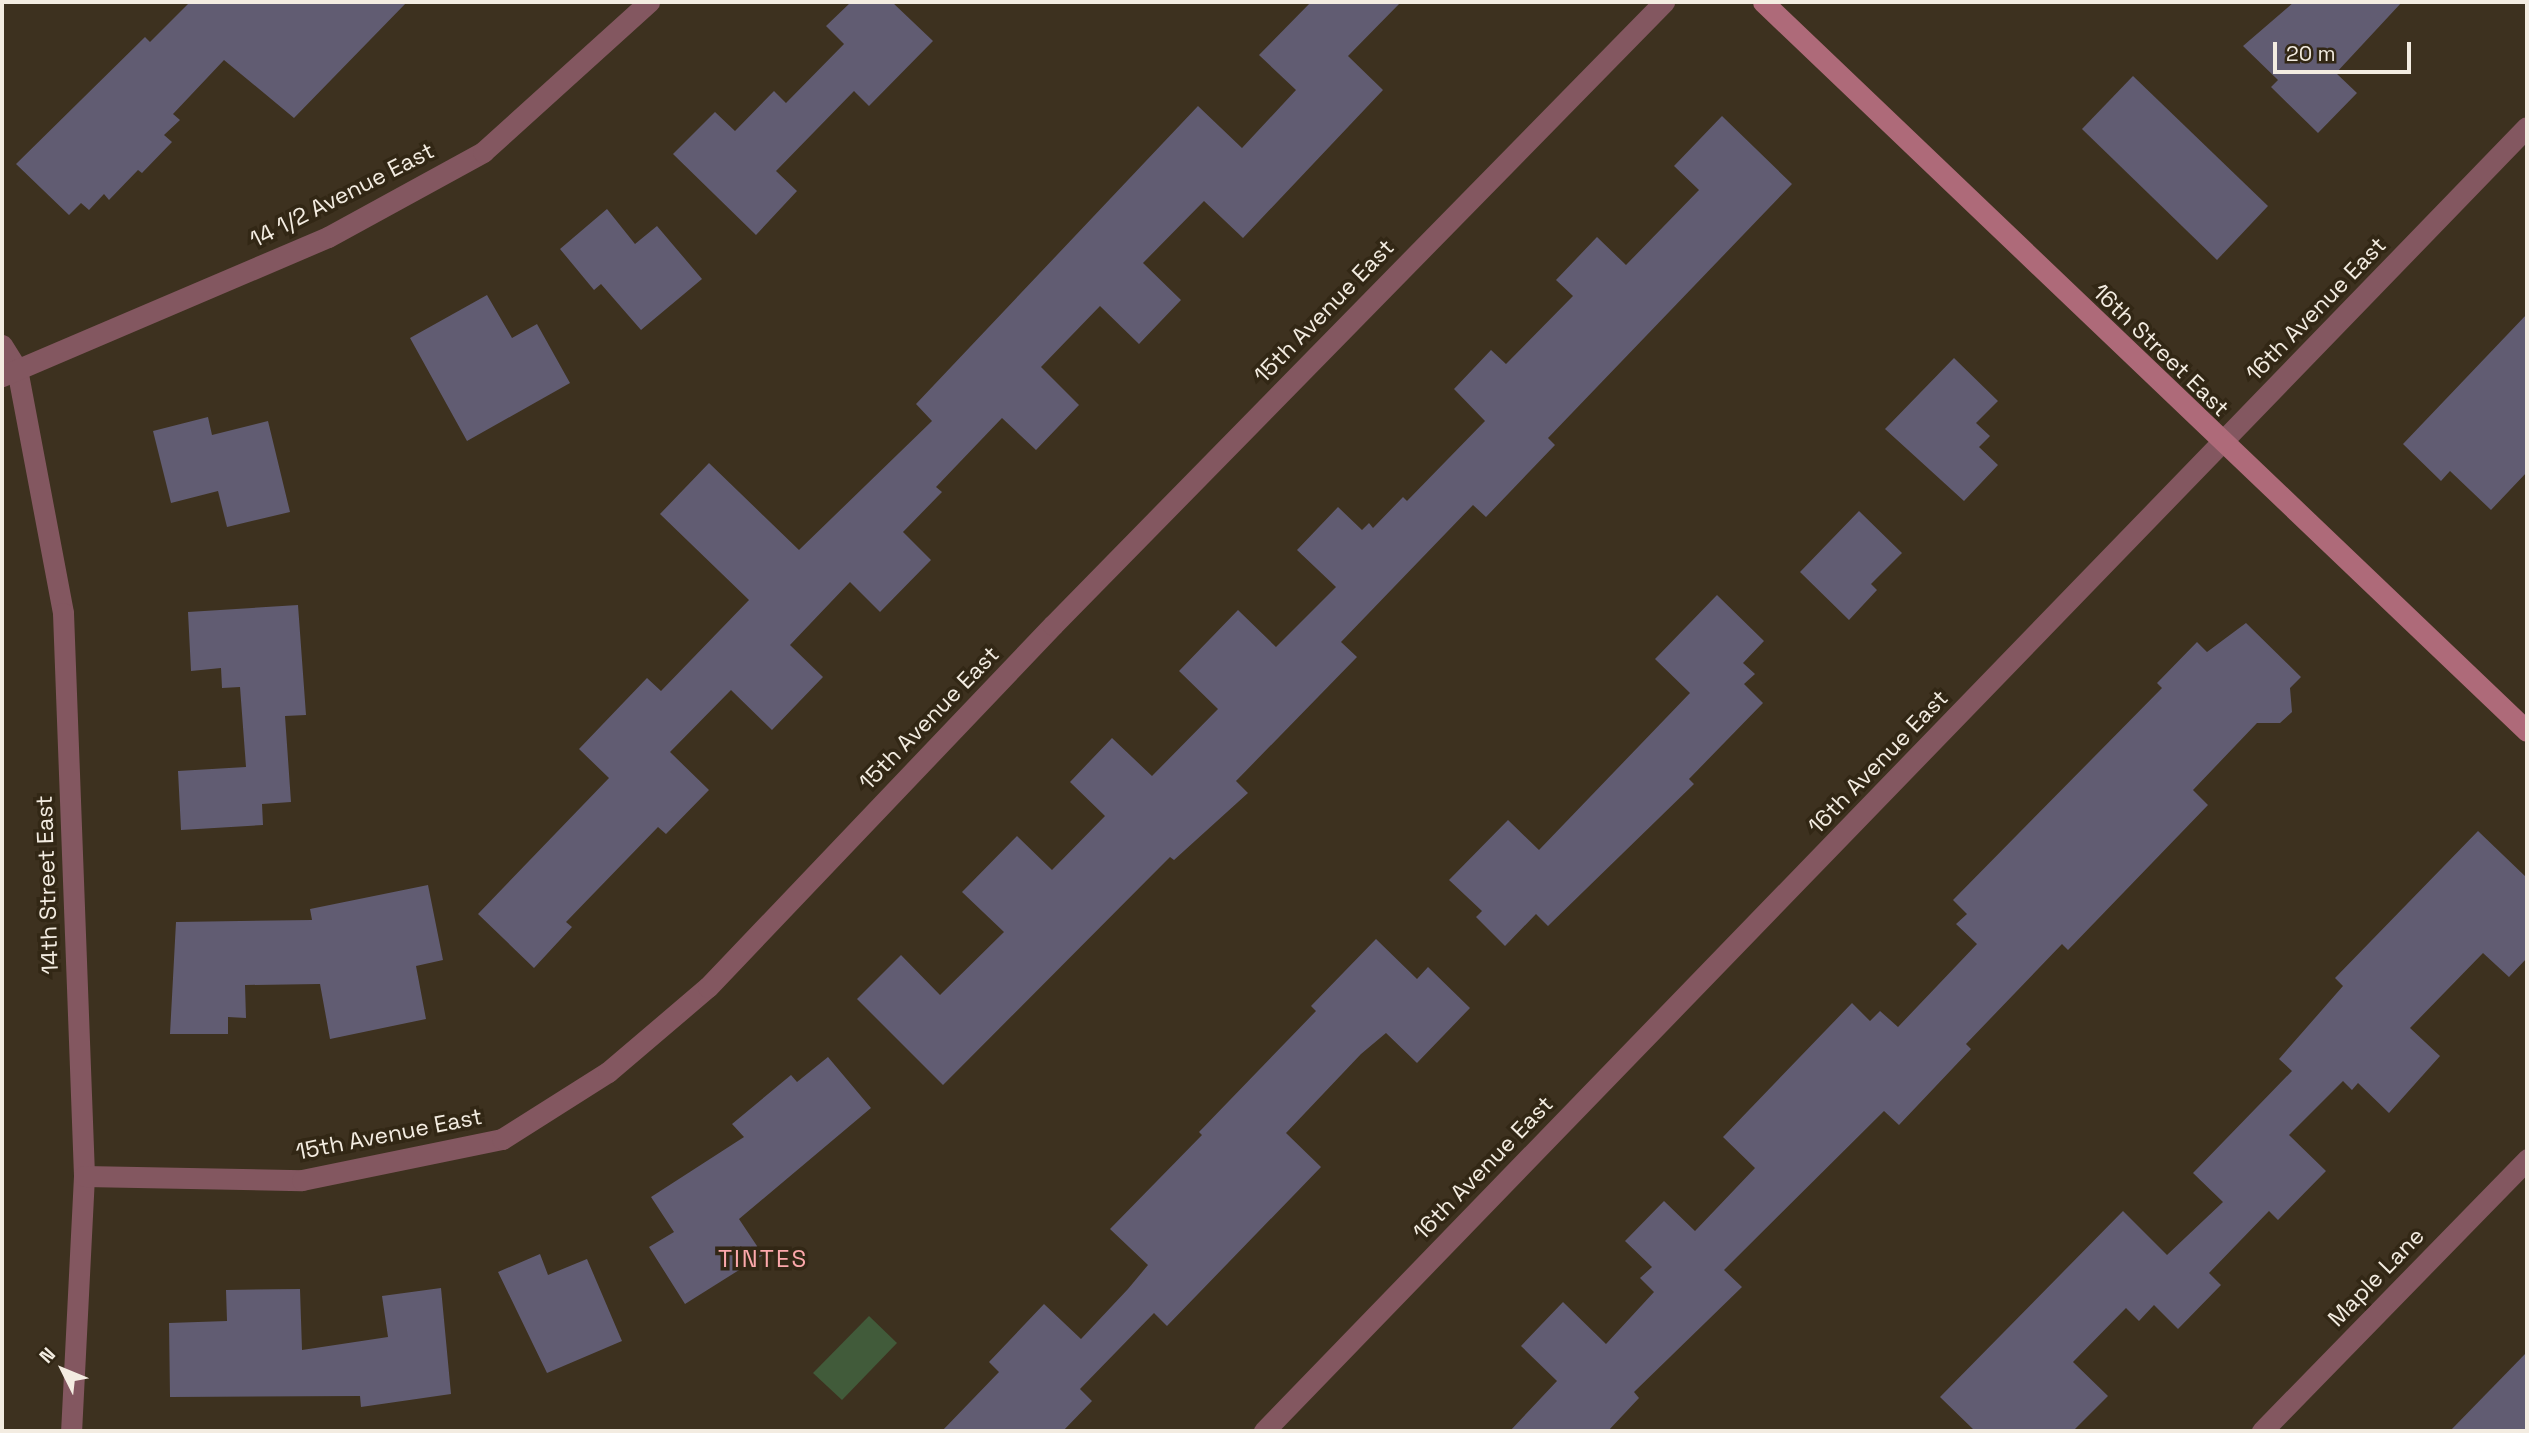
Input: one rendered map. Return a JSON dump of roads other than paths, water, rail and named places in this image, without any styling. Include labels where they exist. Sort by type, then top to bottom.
[{"type":"street","name":"14 1/2 Avenue East","points":[[10,373],[328,237],[483,152],[649,2]]},
{"type":"street","name":"15th Avenue East","points":[[84,1176],[316,1177],[502,1139],[608,1072],[708,987],[1063,615],[1664,2]]},
{"type":"street","name":"16th Street East","points":[[1762,2],[2222,445],[2527,731]]},
{"type":"street","name":"16th Avenue East","points":[[1264,1431],[2222,445],[2527,127]]},
{"type":"street","name":"14th Street East","points":[[2,345],[63,613],[84,1176],[71,1431]]},
{"type":"street","name":"Maple Lane","points":[[2262,1431],[2527,1158]]},
{"type":"district","name":"TINTES","points":[[763,1259]]}]
